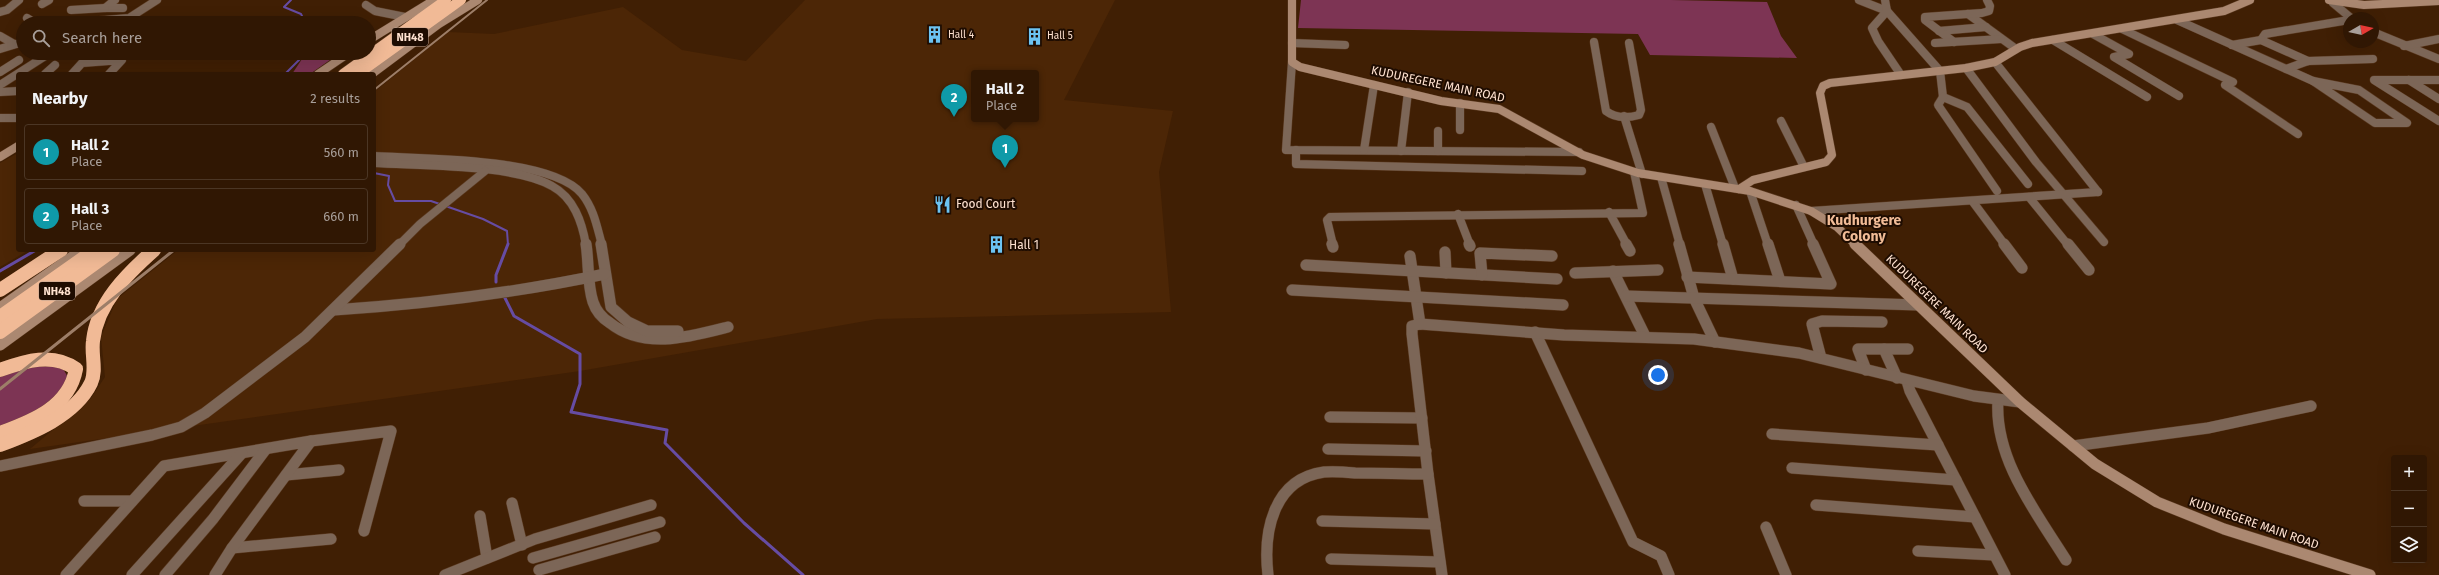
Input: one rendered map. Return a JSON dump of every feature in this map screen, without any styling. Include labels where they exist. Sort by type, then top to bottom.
[{"type":"highway","name":"NH48","points":[[376,49],[436,3],[446,0]]},
{"type":"highway","name":"NH48","points":[[361,72],[461,0]]},
{"type":"highway","points":[[439,24],[470,0]]},
{"type":"highway","points":[[376,43],[436,3]]},
{"type":"highway","points":[[334,72],[352,60]]},
{"type":"highway","name":"NH48","points":[[346,72],[361,60]]},
{"type":"highway","points":[[0,290],[58,252]]},
{"type":"highway","name":"NH48","points":[[0,317],[92,252]]},
{"type":"highway","name":"NH48","points":[[0,332],[110,252]]},
{"type":"highway","points":[[0,445],[38,428],[59,415],[84,394],[95,371],[92,338],[99,319],[114,291],[132,270],[152,252]]},
{"type":"highway","points":[[0,370],[32,360],[44,359],[60,359],[70,363],[76,369],[72,386],[58,403],[28,422],[0,434]]},
{"type":"street","points":[[0,12],[7,10],[19,0]]},
{"type":"street","points":[[42,4],[49,0]]},
{"type":"street","points":[[105,8],[115,0]]},
{"type":"street","points":[[132,16],[157,0]]},
{"type":"street","points":[[375,72],[439,24],[478,0]]},
{"type":"street","points":[[1292,0],[1292,62],[1286,150],[1579,152]]},
{"type":"street","points":[[1859,0],[1886,11],[1940,71],[1943,97],[1938,105],[1997,191]]},
{"type":"street","points":[[1884,0],[1886,11],[1872,28],[1878,41],[1901,75]]},
{"type":"street","points":[[1954,42],[1925,20],[1925,17],[1989,11],[1990,6],[1987,0]]},
{"type":"street","points":[[1711,127],[1737,189],[1753,180],[1826,162],[1832,155],[1820,93],[1823,86],[1830,83],[1966,68],[1994,62],[2016,49],[2032,43],[2224,11],[2250,0]]},
{"type":"street","points":[[2331,2],[2361,4],[2439,1]]},
{"type":"street","points":[[2331,2],[2343,13]]},
{"type":"street","points":[[376,36],[405,17],[436,3]]},
{"type":"street","points":[[366,5],[375,11],[405,17]]},
{"type":"street","points":[[71,10],[123,8]]},
{"type":"street","points":[[1968,14],[2016,49]]},
{"type":"street","points":[[2177,20],[2313,81],[2375,123],[2407,123],[2359,90],[2313,81]]},
{"type":"street","points":[[2261,40],[2265,34],[2343,20]]},
{"type":"street","points":[[1939,31],[1986,28]]},
{"type":"street","points":[[2122,29],[2156,47],[2233,82],[2225,85],[2298,134]]},
{"type":"street","points":[[2093,34],[2129,54],[2114,57],[2179,96]]},
{"type":"street","points":[[2379,35],[2404,46],[2438,58]]},
{"type":"street","points":[[0,36],[14,44]]},
{"type":"street","points":[[1935,43],[2001,38]]},
{"type":"street","points":[[2404,46],[2439,39]]},
{"type":"street","points":[[2053,40],[2147,97]]},
{"type":"street","points":[[2232,45],[2261,40],[2308,61]]},
{"type":"street","points":[[1594,42],[1606,111],[1611,115],[1634,116],[1639,115],[1641,110],[1629,43]]},
{"type":"street","points":[[1292,43],[1345,45]]},
{"type":"street","points":[[0,49],[14,44]]},
{"type":"street","points":[[2286,69],[2308,61],[2373,59]]},
{"type":"street","points":[[0,72],[19,60]]},
{"type":"street","points":[[20,72],[39,60]]},
{"type":"street","points":[[111,72],[122,60]]},
{"type":"street","points":[[74,72],[82,63],[122,60]]},
{"type":"street","points":[[321,72],[339,60]]},
{"type":"street","name":"KUDUREGERE MAIN ROAD","points":[[1292,62],[1300,67],[1374,85],[1460,104],[1506,111],[1579,152],[1638,173],[1737,189],[1811,210],[1837,227],[2020,402],[2095,464],[2157,502],[2224,529],[2370,575]]},
{"type":"street","points":[[1811,210],[1973,202],[2098,192],[1994,62]]},
{"type":"street","points":[[47,72],[55,65]]},
{"type":"street","points":[[1966,68],[2036,162],[2104,242]]},
{"type":"street","points":[[0,85],[16,75]]},
{"type":"street","points":[[2408,79],[2439,99]]},
{"type":"street","points":[[2439,80],[2374,80],[2439,121]]},
{"type":"street","points":[[1364,150],[1374,85]]},
{"type":"street","points":[[0,92],[16,96]]},
{"type":"street","points":[[1401,151],[1408,92]]},
{"type":"street","points":[[1943,97],[1968,107],[2028,184]]},
{"type":"street","points":[[1460,104],[1460,130]]},
{"type":"street","points":[[1333,247],[1327,220],[1330,217],[1609,212],[1642,213],[1638,173],[1624,116]]},
{"type":"street","points":[[0,118],[16,118]]},
{"type":"street","points":[[1781,121],[1804,167]]},
{"type":"street","points":[[1438,131],[1438,151]]},
{"type":"street","points":[[1,156],[16,147]]},
{"type":"street","points":[[1296,150],[1296,164],[1582,171]]},
{"type":"street","points":[[376,156],[526,169],[565,180],[582,194],[593,212],[603,250],[605,274],[611,307],[628,322],[647,331],[668,332],[728,327],[699,334],[664,339],[634,338],[613,328],[595,311],[590,287],[588,254],[579,215],[568,198],[552,185],[525,176],[485,171],[376,163]]},
{"type":"street","points":[[0,466],[152,435],[181,427],[205,413],[305,337],[420,224],[485,171]]},
{"type":"street","points":[[1661,177],[1687,277],[1694,298],[1715,342]]},
{"type":"street","points":[[1705,184],[1733,279]]},
{"type":"street","points":[[1750,192],[1780,281]]},
{"type":"street","points":[[2029,197],[2089,270]]},
{"type":"street","points":[[1973,202],[2022,268]]},
{"type":"street","points":[[1687,277],[1831,284],[1796,205]]},
{"type":"street","points":[[1609,212],[1630,251]]},
{"type":"street","points":[[1458,214],[1470,246]]},
{"type":"street","points":[[0,308],[79,252]]},
{"type":"street","points":[[0,345],[127,252]]},
{"type":"street","points":[[1445,252],[1446,273]]},
{"type":"street","points":[[1482,275],[1480,253],[1552,256]]},
{"type":"street","points":[[1410,256],[1420,324]]},
{"type":"street","points":[[1306,265],[1557,279]]},
{"type":"street","points":[[1575,273],[1658,270]]},
{"type":"street","points":[[1613,271],[1645,336]]},
{"type":"street","points":[[334,310],[416,305],[549,286],[605,274]]},
{"type":"street","points":[[1292,290],[1563,305]]},
{"type":"street","points":[[1626,296],[1919,305]]},
{"type":"street","points":[[1821,358],[1812,324],[1822,321],[1882,322]]},
{"type":"street","points":[[1442,575],[1428,474],[1412,326],[1420,324],[1535,332],[1645,336],[1715,342],[1799,353],[1902,380],[1998,400],[2020,402]]},
{"type":"street","points":[[1535,332],[1633,542],[1661,556],[1669,575]]},
{"type":"street","points":[[1866,370],[1858,349],[1908,349]]},
{"type":"street","points":[[1884,349],[1910,391],[2005,575]]},
{"type":"street","points":[[1998,400],[1995,413],[2003,449],[2032,505],[2066,560]]},
{"type":"street","points":[[2074,446],[2208,428],[2311,406]]},
{"type":"street","points":[[1330,417],[1422,418]]},
{"type":"street","points":[[66,575],[164,466],[311,441],[391,431],[364,531]]},
{"type":"street","points":[[1772,434],[1938,445]]},
{"type":"street","points":[[215,575],[232,548],[311,441]]},
{"type":"street","points":[[165,575],[213,519],[266,449]]},
{"type":"street","points":[[1328,449],[1426,450]]},
{"type":"street","points":[[132,575],[242,453]]},
{"type":"street","points":[[1792,468],[1956,480]]},
{"type":"street","points":[[286,475],[339,470]]},
{"type":"street","points":[[1268,575],[1266,542],[1272,520],[1278,501],[1293,486],[1311,476],[1324,472],[1428,474]]},
{"type":"street","points":[[84,501],[132,501]]},
{"type":"street","points":[[512,504],[524,544],[541,572],[655,537]]},
{"type":"street","points":[[445,575],[524,544],[651,505]]},
{"type":"street","points":[[1816,505],[1975,517]]},
{"type":"street","points":[[480,516],[487,558]]},
{"type":"street","points":[[1322,521],[1435,524]]},
{"type":"street","points":[[533,558],[660,522]]},
{"type":"street","points":[[1766,527],[1786,575]]},
{"type":"street","points":[[232,548],[331,540]]},
{"type":"street","points":[[1918,550],[1994,555]]},
{"type":"street","points":[[1331,559],[1440,562]]},
{"type":"shaded area","points":[[805,0],[1115,0],[1064,100],[1173,111],[1159,172],[1171,312],[877,319],[580,371],[30,449],[91,398],[105,377],[101,337],[117,299],[176,252],[376,252],[376,90],[448,32],[494,34],[623,7],[682,50],[746,61]]},
{"type":"shaded area","points":[[1301,0],[1671,0],[1767,2],[1781,36],[1797,58],[1650,55],[1638,34],[1298,28]]},
{"type":"shaded area","points":[[301,60],[330,60],[313,72],[293,72]]},
{"type":"shaded area","points":[[16,154],[16,252],[26,252],[0,267],[0,163]]},
{"type":"shaded area","points":[[46,365],[62,367],[69,379],[62,389],[39,409],[0,427],[0,375],[13,370]]},
{"type":"waterway","points":[[291,0],[284,7],[301,14],[302,16]]},
{"type":"waterway","points":[[287,72],[299,60]]},
{"type":"waterway","points":[[376,173],[389,176],[388,185],[395,201],[431,201],[483,219],[507,231],[508,244]]},
{"type":"waterway","points":[[496,282],[496,275],[508,244]]},
{"type":"waterway","points":[[0,271],[33,252]]},
{"type":"waterway","points":[[504,296],[514,316],[580,354],[580,384],[571,412],[667,430],[665,443],[744,523],[803,575]]},
{"type":"railway","points":[[376,88],[487,0]]},
{"type":"railway","points":[[0,389],[171,252]]},
{"type":"place","name":"Hall 4","points":[[935,35]]},
{"type":"place","name":"Hall 5","points":[[1034,36]]},
{"type":"place","name":"Hall 3","points":[[954,117]]},
{"type":"place","name":"Hall 2","points":[[1005,168]]},
{"type":"place","name":"Food Court","points":[[943,204]]},
{"type":"place","name":"Hall 1","points":[[996,245]]},
{"type":"district","name":"Kudhurgere Colony","points":[[1864,228]]}]
